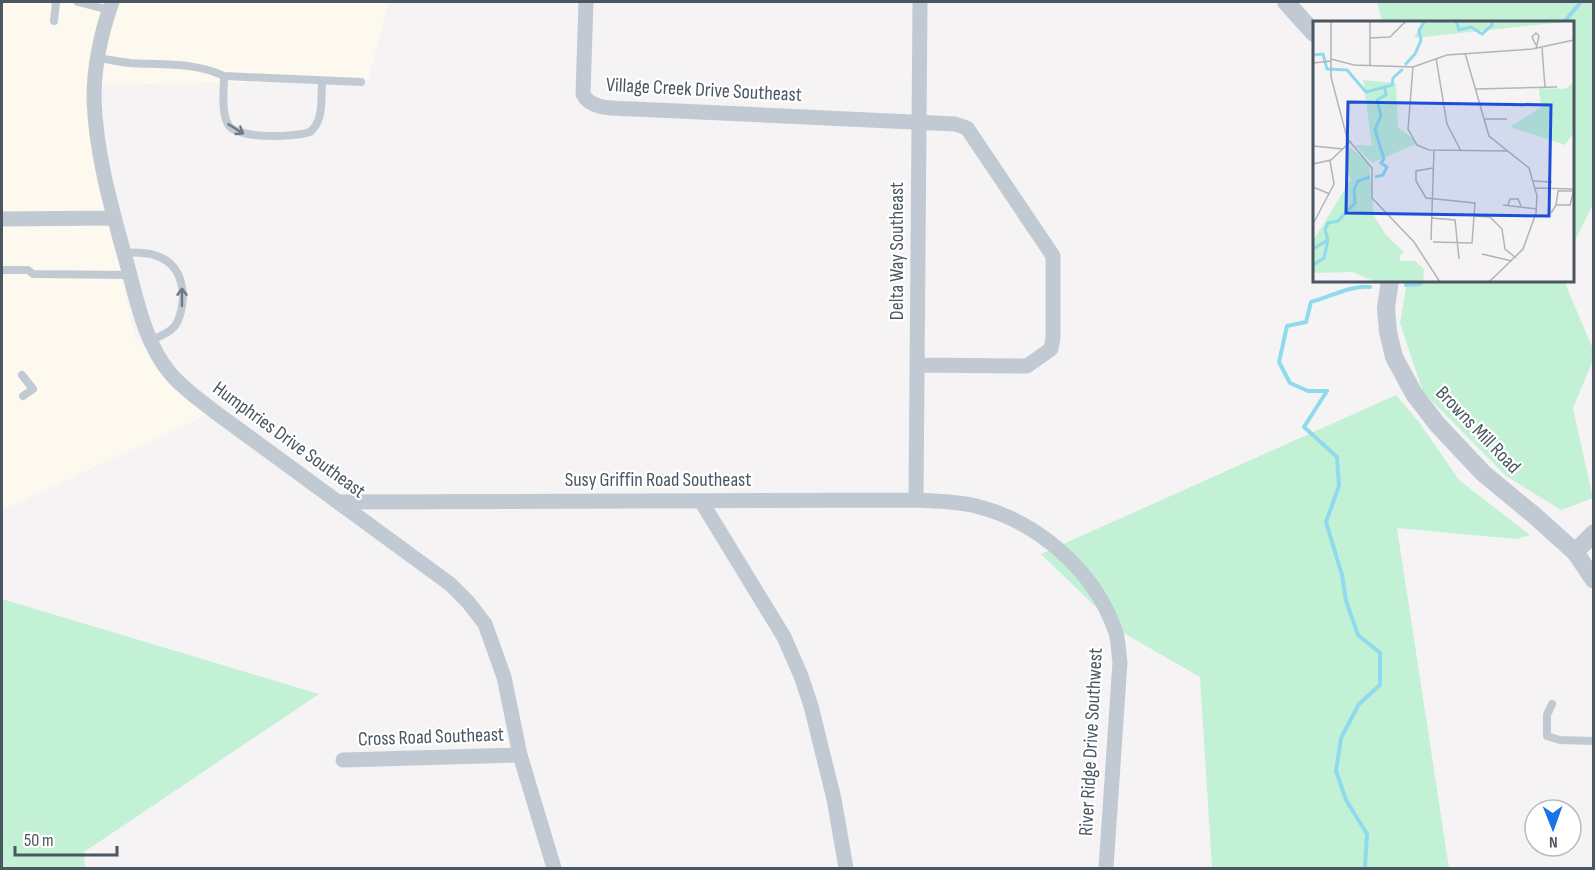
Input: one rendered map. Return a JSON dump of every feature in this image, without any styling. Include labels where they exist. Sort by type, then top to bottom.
[{"type":"street","name":"Village Creek Drive Southeast","points":[[586,2],[583,94],[587,101],[595,105],[635,109],[955,124],[967,128],[1053,256],[1051,349],[1027,366],[917,365]]},
{"type":"street","name":"Delta Way Southeast","points":[[916,500],[920,2]]},
{"type":"street","points":[[1286,2],[1313,32]]},
{"type":"street","name":"Humphries Drive Southeast","points":[[111,6],[97,57],[94,99],[99,154],[129,275],[151,340],[169,373],[181,385],[450,584],[485,624],[504,677],[520,755],[554,868]]},
{"type":"street","points":[[2,219],[114,218]]},
{"type":"street","name":"Browns Mill Road","points":[[1390,282],[1386,308],[1388,332],[1394,357],[1414,394],[1437,424],[1483,472],[1575,552],[1593,580]]},
{"type":"street","name":"Susy Griffin Road Southeast","points":[[339,502],[916,500],[977,506]]},
{"type":"street","points":[[701,501],[784,637],[801,676],[811,706],[834,799],[846,868]]},
{"type":"street","name":"River Ridge Drive Southwest","points":[[977,506],[1013,519],[1048,541],[1078,567],[1101,599],[1116,632],[1120,662],[1106,868]]},
{"type":"street","points":[[1575,552],[1593,533]]},
{"type":"street","name":"Cross Road Southeast","points":[[343,760],[520,755]]},
{"type":"lane","points":[[54,21],[56,2]]},
{"type":"lane","points":[[78,2],[111,6]]},
{"type":"lane","points":[[97,57],[126,62],[199,67],[224,76],[361,82]]},
{"type":"lane","points":[[224,76],[225,116],[228,125],[236,132],[249,136],[310,132],[318,124],[320,118],[322,81]]},
{"type":"lane","points":[[124,253],[139,252],[158,256],[173,266],[181,282],[182,306],[175,326],[151,340]]},
{"type":"lane","points":[[2,270],[28,270],[33,274],[129,275]]},
{"type":"lane","points":[[22,375],[33,389],[23,396]]},
{"type":"lane","points":[[1552,704],[1547,714],[1547,736],[1560,740],[1593,741]]},
{"type":"shaded area","points":[[2,2],[388,2],[368,80],[100,85],[102,184],[135,337],[213,412],[2,510]]},
{"type":"green space","points":[[1377,2],[1593,2],[1593,204],[1574,242],[1574,21],[1382,21]]},
{"type":"green space","points":[[1407,282],[1564,282],[1593,349],[1593,360],[1573,408],[1593,498],[1561,510],[1506,476],[1423,392],[1400,323]]},
{"type":"green space","points":[[1396,395],[1419,422],[1459,480],[1530,535],[1516,539],[1397,528],[1449,868],[1212,868],[1200,677],[1122,632],[1041,554]]},
{"type":"green space","points":[[2,599],[319,694],[84,852],[85,868],[2,868]]},
{"type":"waterway","points":[[1565,21],[1581,2]]},
{"type":"waterway","points":[[1406,285],[1421,282]]},
{"type":"waterway","points":[[1365,868],[1367,834],[1346,800],[1336,771],[1341,738],[1359,704],[1380,685],[1380,653],[1358,635],[1346,601],[1342,575],[1326,522],[1339,486],[1337,457],[1304,427],[1327,391],[1308,391],[1290,383],[1279,362],[1287,326],[1306,322],[1311,302],[1348,290],[1370,287]]}]
